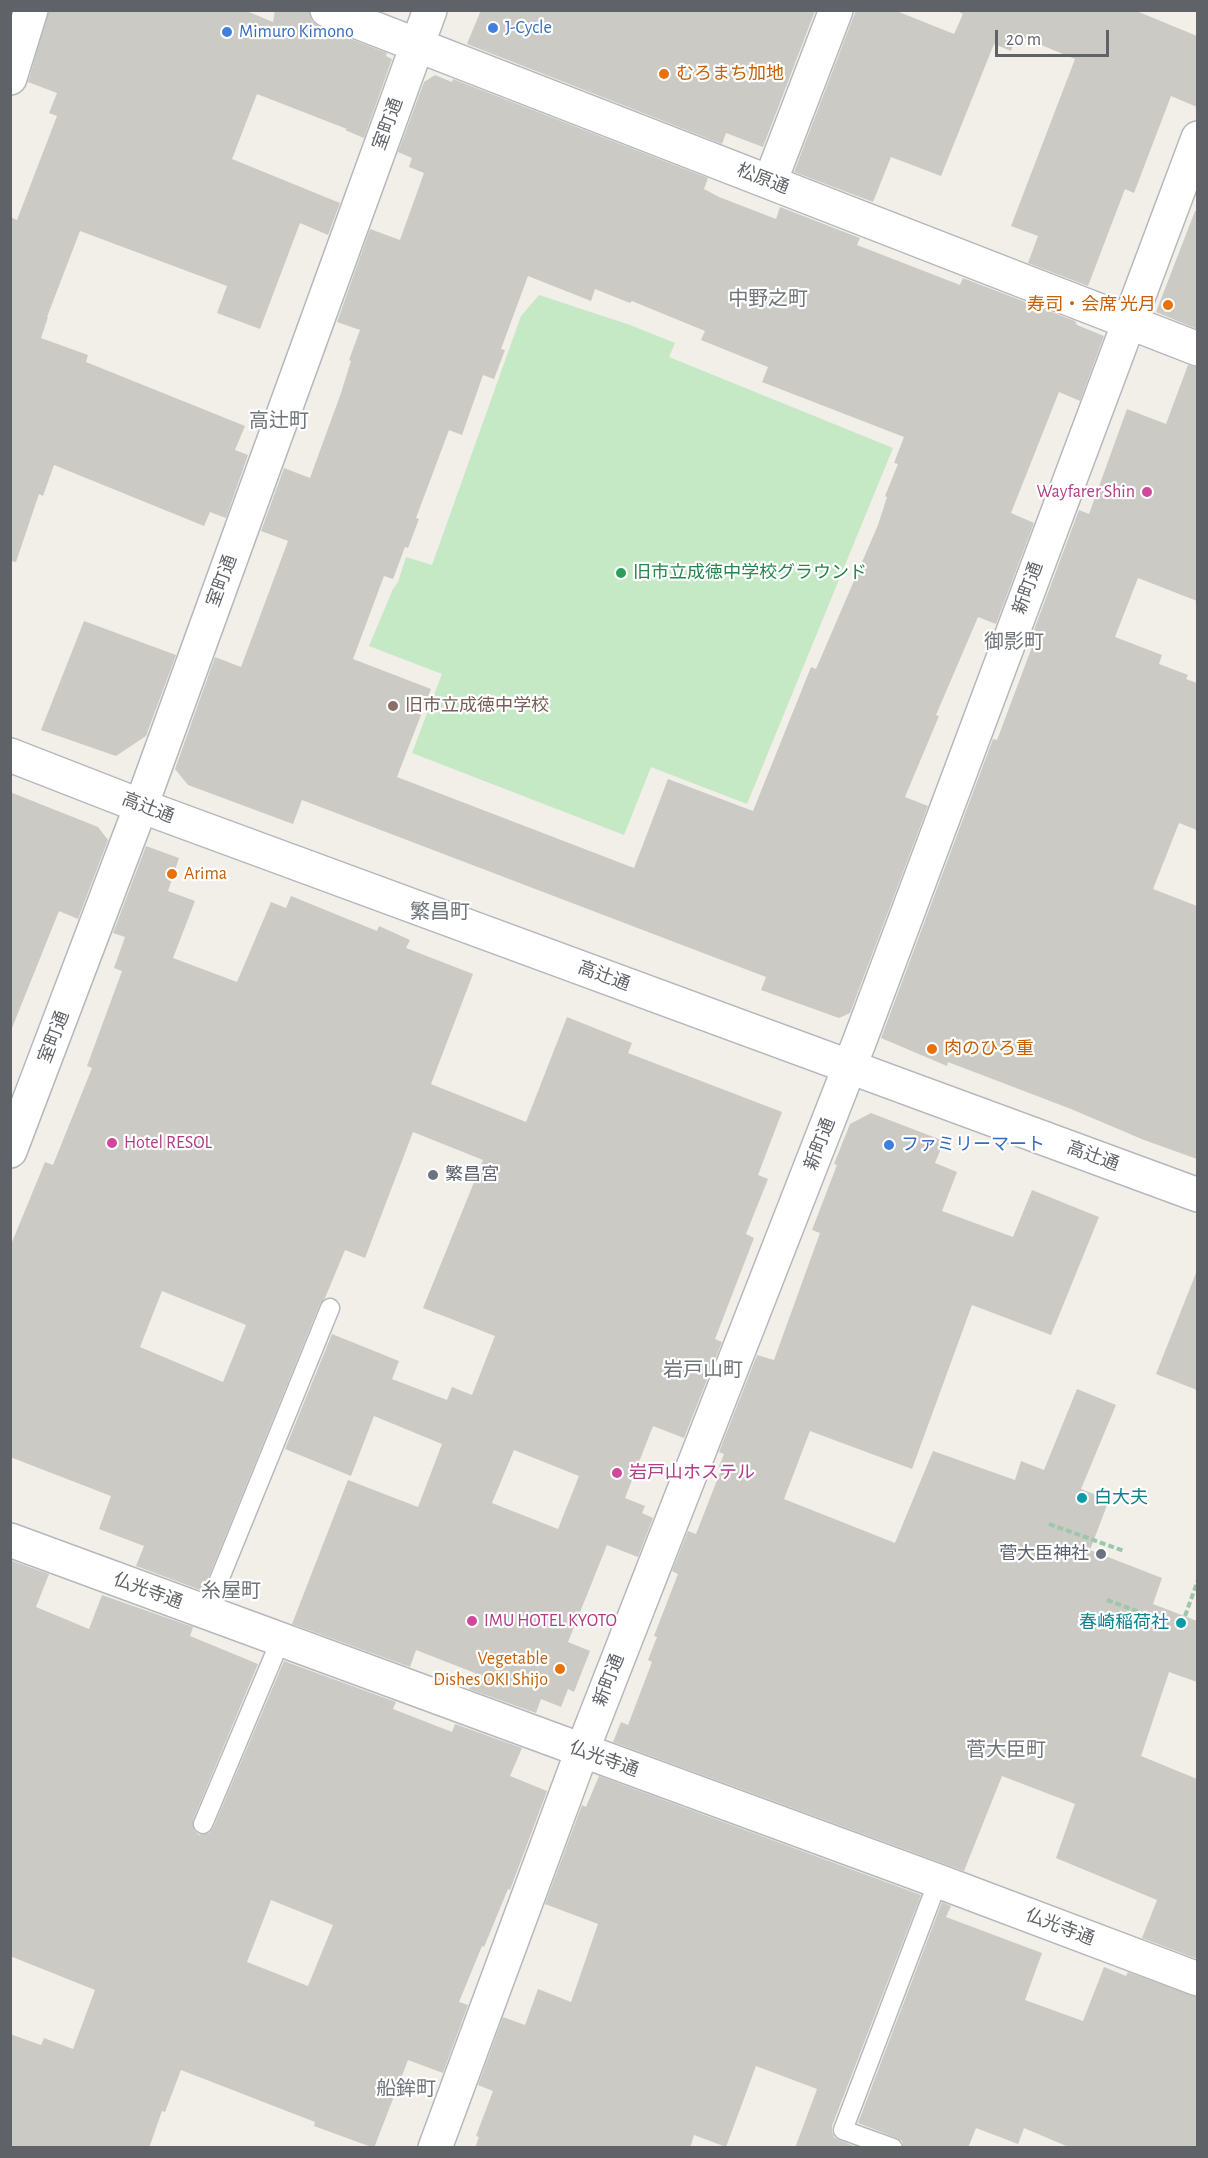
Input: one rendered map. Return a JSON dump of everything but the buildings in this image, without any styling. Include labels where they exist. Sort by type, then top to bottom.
[{"type":"street","points":[[10,78],[31,10]]},
{"type":"street","name":"松原通","points":[[327,10],[1197,349]]},
{"type":"street","name":"室町通","points":[[10,1151],[141,806],[430,10]]},
{"type":"street","points":[[770,182],[836,10]]},
{"type":"street","name":"新町通","points":[[435,2148],[582,1751],[850,1067],[1197,138]]},
{"type":"street","name":"高辻通","points":[[10,755],[141,806],[1197,1194]]},
{"type":"street","name":"仏光寺通","points":[[10,1540],[938,1881],[1197,1979]]},
{"type":"lane","points":[[206,1612],[330,1308]]},
{"type":"lane","points":[[203,1824],[281,1639]]},
{"type":"lane","points":[[893,2148],[843,2130],[938,1881]]},
{"type":"path","points":[[1048,1524],[1124,1551]]},
{"type":"path","points":[[1185,1616],[1197,1580]]},
{"type":"path","points":[[1107,1600],[1169,1623]]},
{"type":"green space","name":"旧市立成徳中学校グラウンド","points":[[539,295],[630,325],[675,343],[669,357],[893,448],[747,804],[651,767],[624,835],[412,753],[442,674],[369,646],[398,582],[406,557],[432,565],[521,316]]},
{"type":"place","name":"J-Cycle","points":[[493,28]]},
{"type":"place","name":"Mimuro Kimono","points":[[227,32]]},
{"type":"place","name":"むろまち加地","points":[[664,74]]},
{"type":"place","name":"寿司・会席 光月","points":[[1168,305]]},
{"type":"place","name":"Wayfarer Shin","points":[[1147,492]]},
{"type":"place","name":"旧市立成徳中学校グラウンド","points":[[621,573]]},
{"type":"place","name":"旧市立成徳中学校","points":[[393,706]]},
{"type":"place","name":"Arima","points":[[172,874]]},
{"type":"place","name":"肉のひろ重","points":[[932,1049]]},
{"type":"place","name":"Hotel RESOL","points":[[112,1143]]},
{"type":"place","name":"ファミリーマート","points":[[889,1145]]},
{"type":"place","name":"繁昌宮","points":[[433,1175]]},
{"type":"place","name":"岩戸山ホステル","points":[[617,1473]]},
{"type":"place","name":"白大夫","points":[[1082,1498]]},
{"type":"place","name":"菅大臣神社","points":[[1101,1554]]},
{"type":"place","name":"IMU HOTEL KYOTO","points":[[472,1621]]},
{"type":"place","name":"春崎稲荷社","points":[[1181,1623]]},
{"type":"place","name":"Vegetable Dishes OKI Shijo","points":[[560,1669]]},
{"type":"district","name":"中野之町","points":[[768,299]]},
{"type":"district","name":"高辻町","points":[[279,421]]},
{"type":"district","name":"御影町","points":[[1014,642]]},
{"type":"district","name":"繁昌町","points":[[440,912]]},
{"type":"district","name":"岩戸山町","points":[[703,1370]]},
{"type":"district","name":"糸屋町","points":[[231,1591]]},
{"type":"district","name":"菅大臣町","points":[[1006,1750]]},
{"type":"district","name":"船鉾町","points":[[406,2089]]}]
